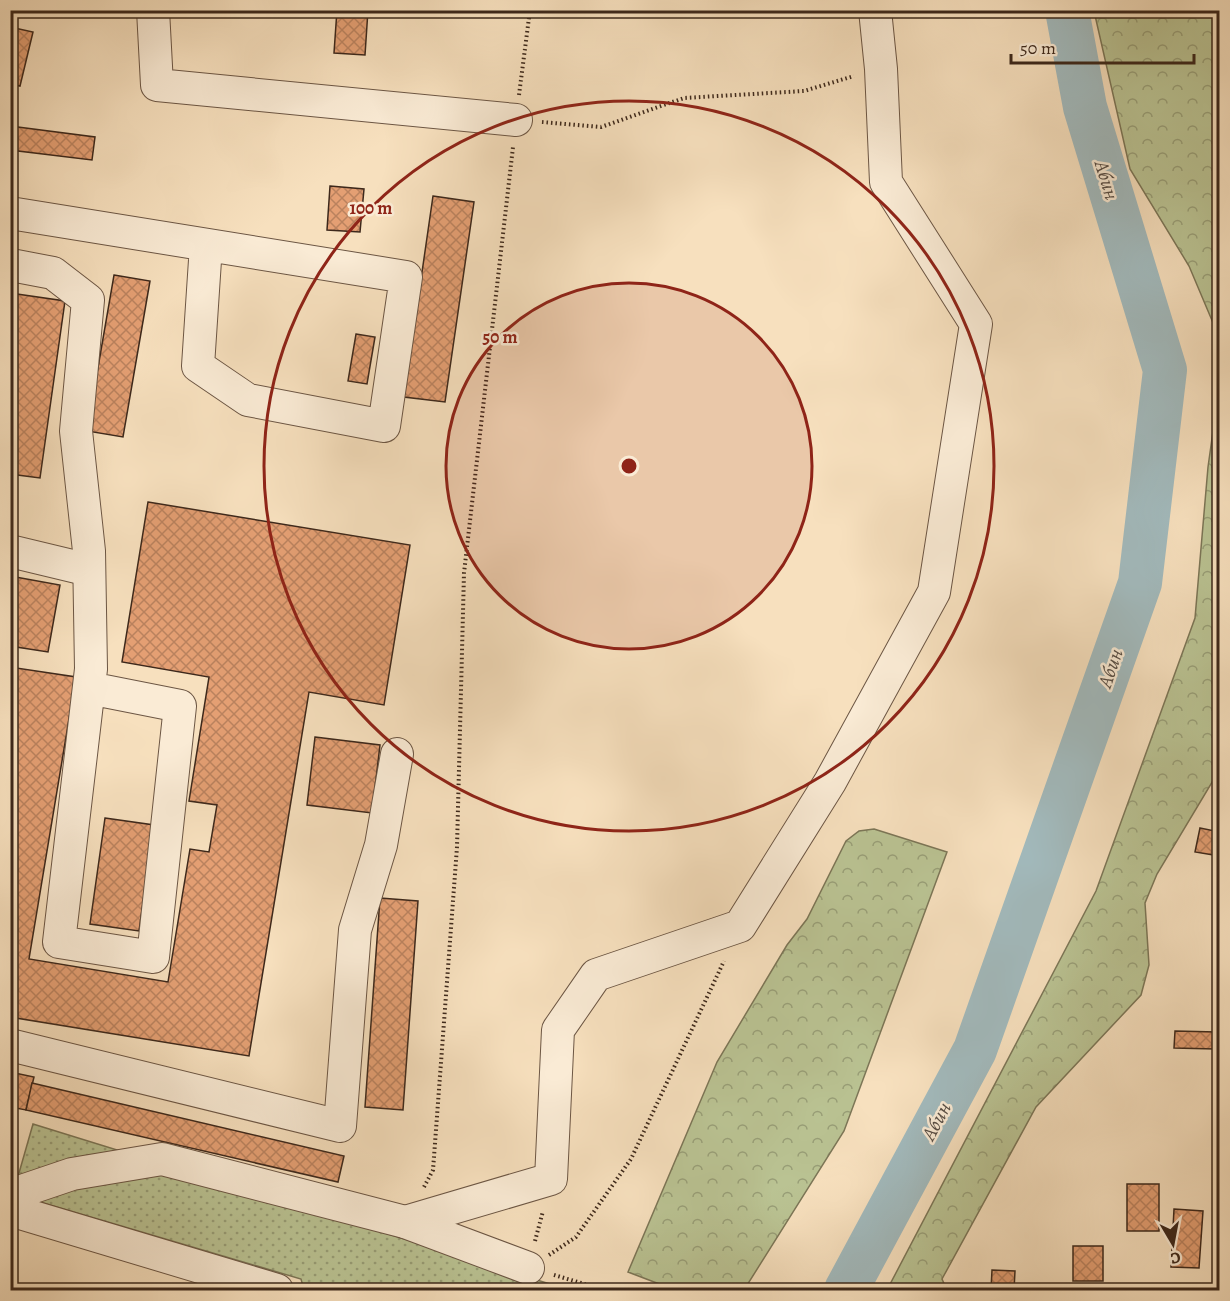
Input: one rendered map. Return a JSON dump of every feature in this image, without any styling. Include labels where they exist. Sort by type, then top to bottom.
[{"type":"lane","points":[[153,10],[157,86],[516,120]]},
{"type":"lane","points":[[405,1222],[551,1179],[558,1029],[596,975],[740,926],[830,782],[934,592],[976,324],[886,182],[881,69],[875,10]]},
{"type":"lane","points":[[10,213],[406,277],[384,426],[248,400],[198,366],[206,245]]},
{"type":"lane","points":[[11,265],[53,273],[88,300],[76,431],[89,570],[89,688],[59,942],[153,957],[180,706],[89,688]]},
{"type":"lane","points":[[10,551],[89,570]]},
{"type":"lane","points":[[10,1045],[340,1126],[355,930],[381,845],[397,754]]},
{"type":"lane","points":[[10,1195],[72,1174],[162,1159],[405,1222],[528,1268]]},
{"type":"lane","points":[[10,1210],[277,1290]]},
{"type":"path","points":[[405,1222],[433,1170],[457,847],[464,573],[530,10]]},
{"type":"path","points":[[516,120],[601,127],[684,98],[804,91],[881,69]]},
{"type":"path","points":[[528,1268],[576,1237],[631,1159],[740,926]]},
{"type":"path","points":[[528,1268],[551,1179]]},
{"type":"path","points":[[528,1268],[605,1290]]},
{"type":"path","points":[[319,1290],[345,1286],[361,1290]]},
{"type":"green space","points":[[1094,11],[1219,11],[1219,337],[1189,266],[1130,169]]},
{"type":"green space","points":[[1219,388],[1219,764],[1217,774],[1157,874],[1145,903],[1149,965],[1141,995],[1036,1107],[942,1279],[947,1290],[887,1290],[1096,891],[1195,618],[1208,467]]},
{"type":"green space","points":[[874,829],[947,852],[844,1131],[744,1290],[675,1290],[628,1272],[717,1062],[787,945],[807,919],[846,841],[859,831]]},
{"type":"green space","points":[[33,1124],[553,1285],[550,1290],[304,1290],[301,1279],[13,1194]]},
{"type":"building","points":[[337,10],[368,10],[365,55],[334,53]]},
{"type":"building","points":[[10,27],[33,32],[20,86],[10,84]]},
{"type":"building","points":[[10,126],[95,137],[92,160],[10,150]]},
{"type":"building","points":[[330,186],[364,189],[360,232],[327,230]]},
{"type":"building","points":[[433,196],[474,202],[445,402],[404,397]]},
{"type":"building","points":[[114,275],[150,281],[123,437],[87,431]]},
{"type":"building","points":[[10,293],[65,301],[40,478],[10,474]]},
{"type":"building","points":[[356,334],[375,337],[367,384],[348,381]]},
{"type":"building","points":[[148,502],[410,545],[384,705],[309,692],[249,1056],[10,1017],[10,667],[76,677],[29,959],[168,982],[190,849],[209,852],[217,805],[189,801],[209,677],[122,662]]},
{"type":"building","points":[[10,576],[60,585],[48,652],[10,646]]},
{"type":"building","points":[[315,737],[380,745],[372,813],[307,805]]},
{"type":"building","points":[[105,818],[154,825],[139,931],[90,924]]},
{"type":"building","points":[[1200,828],[1220,832],[1220,856],[1195,852]]},
{"type":"building","points":[[380,898],[418,901],[403,1110],[365,1107]]},
{"type":"building","points":[[1175,1031],[1216,1032],[1215,1049],[1174,1048]]},
{"type":"building","points":[[10,1072],[34,1077],[26,1110],[10,1107]]},
{"type":"building","points":[[1213,1073],[1220,1074],[1220,1103],[1213,1103]]},
{"type":"building","points":[[32,1083],[344,1156],[338,1182],[26,1110]]},
{"type":"building","points":[[1127,1184],[1159,1184],[1159,1231],[1127,1231]]},
{"type":"building","points":[[1174,1209],[1203,1211],[1199,1268],[1171,1267]]},
{"type":"building","points":[[1073,1246],[1103,1246],[1103,1281],[1073,1281]]},
{"type":"building","points":[[992,1270],[1015,1271],[1014,1290],[991,1290]]},
{"type":"waterway","name":"Абин","points":[[846,1290],[975,1050],[1140,583],[1165,370],[1085,107],[1067,10]]}]
